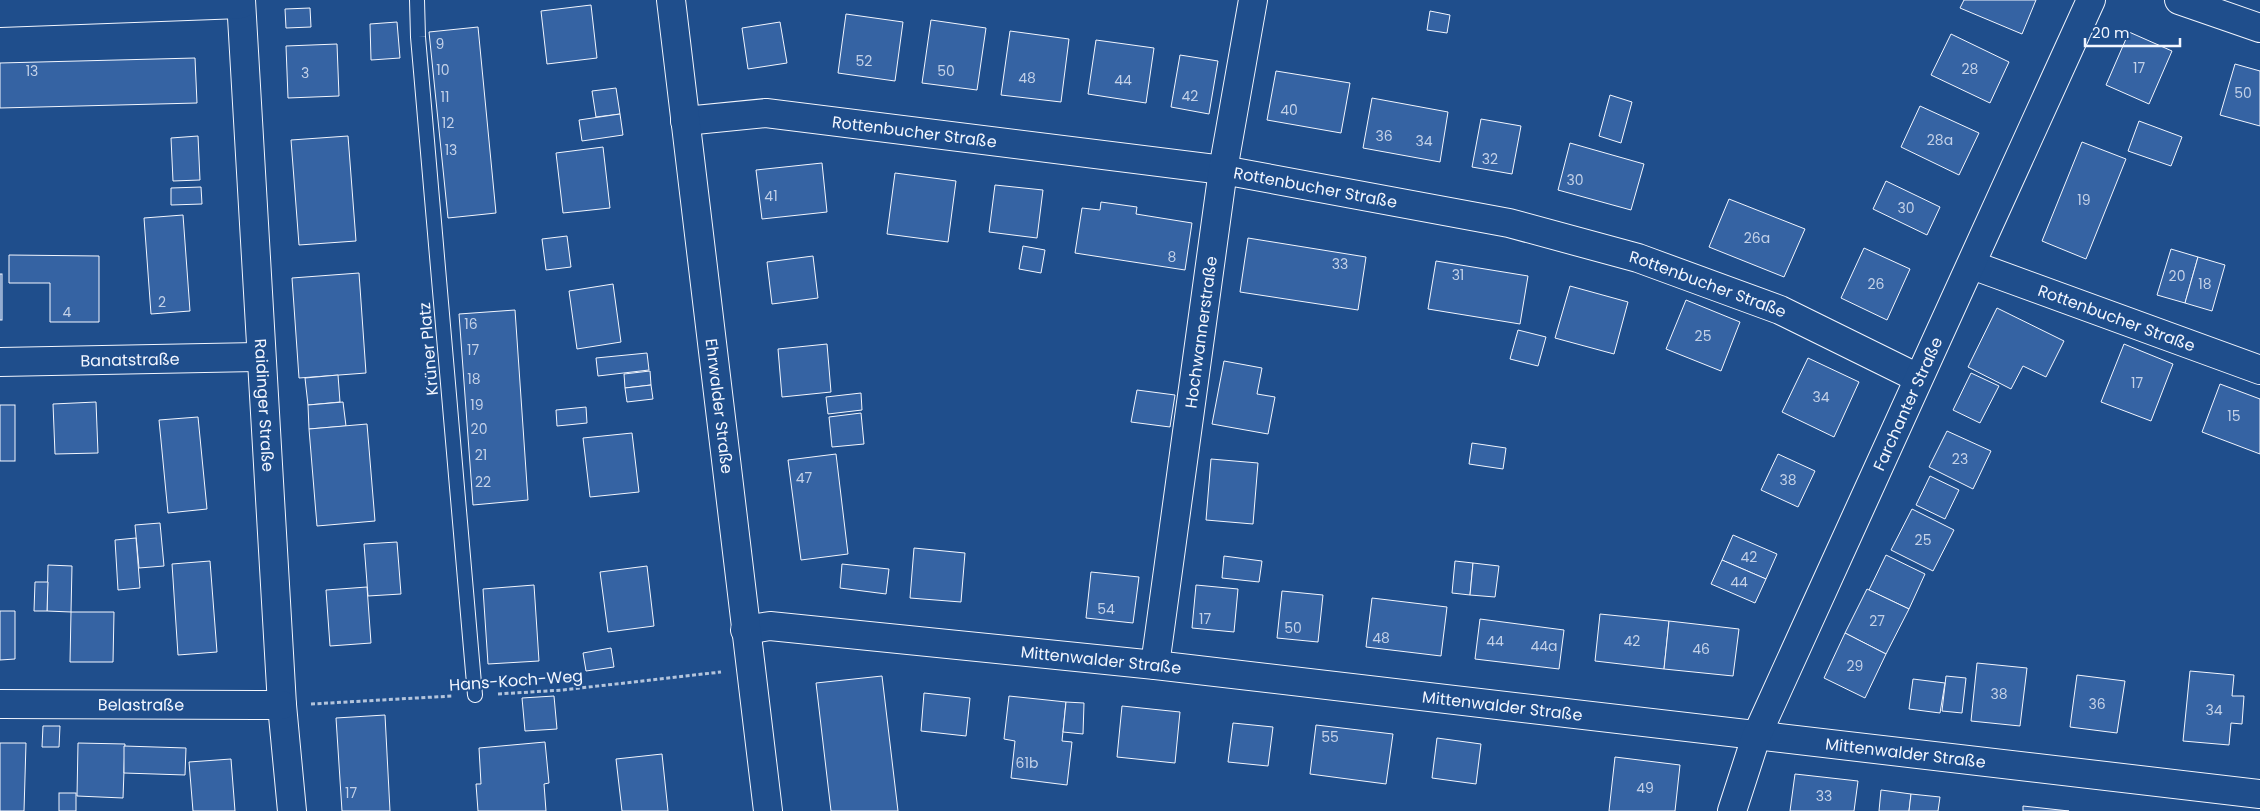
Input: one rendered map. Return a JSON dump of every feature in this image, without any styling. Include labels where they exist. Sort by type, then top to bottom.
[{"type":"street","name":"Ehrwalder Straße","points":[[671,0],[768,811]]},
{"type":"street","name":"Hochwannerstraße","points":[[1155,665],[1223,170],[1253,0]]},
{"type":"street","name":"Farchanter Straße","points":[[1732,811],[1756,736],[2091,0]]},
{"type":"street","points":[[2179,0],[2260,28]]},
{"type":"street","points":[[0,12],[241,2]]},
{"type":"street","name":"Raidinger Straße","points":[[241,2],[260,357],[282,705],[292,811]]},
{"type":"street","name":"Rottenbucher Straße","points":[[684,121],[766,113],[1223,170],[1510,223],[1638,258],[1780,310],[1918,378]]},
{"type":"street","name":"Rottenbucher Straße","points":[[1972,264],[2260,370]]},
{"type":"street","name":"Banatstraße","points":[[0,362],[260,357]]},
{"type":"street","name":"Mittenwalder Straße","points":[[745,630],[770,626],[1155,665],[2260,794]]},
{"type":"street","name":"Belastraße","points":[[0,704],[282,705]]},
{"type":"lane","name":"Krüner Platz","points":[[417,0],[420,57],[475,695]]},
{"type":"path","name":"Hans-Koch-Weg","points":[[282,705],[563,690],[751,669]]},
{"type":"building","points":[[1964,0],[2036,0],[2022,34],[1960,8]]},
{"type":"building","points":[[591,5],[597,58],[547,64],[541,11]]},
{"type":"building","points":[[310,8],[311,27],[286,28],[285,9]]},
{"type":"building","points":[[1430,11],[1450,15],[1447,33],[1427,30]]},
{"type":"building","points":[[846,14],[903,22],[895,81],[838,73]]},
{"type":"building","points":[[931,20],[986,28],[977,90],[922,83]]},
{"type":"building","points":[[397,22],[400,58],[371,60],[370,24]]},
{"type":"building","points":[[780,22],[787,63],[748,69],[742,28]]},
{"type":"building","points":[[478,27],[496,213],[448,218],[429,32]]},
{"type":"building","points":[[1010,31],[1069,39],[1061,102],[1001,95]]},
{"type":"building","points":[[2129,32],[2172,51],[2149,104],[2106,85]]},
{"type":"building","points":[[1951,34],[2009,62],[1990,103],[1931,75]]},
{"type":"building","points":[[1096,40],[1154,48],[1146,103],[1088,94]]},
{"type":"building","points":[[337,44],[339,96],[288,98],[286,46]]},
{"type":"building","points":[[1180,55],[1218,61],[1209,114],[1171,107]]},
{"type":"building","points":[[195,58],[197,103],[0,108],[0,63]]},
{"type":"building","points":[[2235,64],[2260,71],[2260,126],[2220,115]]},
{"type":"building","points":[[1276,71],[1350,83],[1341,133],[1267,120]]},
{"type":"building","points":[[616,88],[620,114],[596,117],[592,91]]},
{"type":"building","points":[[1610,95],[1632,102],[1621,143],[1599,136]]},
{"type":"building","points":[[1372,98],[1448,112],[1440,162],[1363,148]]},
{"type":"building","points":[[1920,106],[1979,133],[1959,175],[1901,147]]},
{"type":"building","points":[[620,114],[623,135],[582,141],[579,120]]},
{"type":"building","points":[[1481,119],[1521,126],[1512,174],[1472,167]]},
{"type":"building","points":[[2139,121],[2182,137],[2171,166],[2128,151]]},
{"type":"building","points":[[198,136],[200,180],[173,181],[171,138]]},
{"type":"building","points":[[348,136],[356,241],[299,245],[291,140]]},
{"type":"building","points":[[2082,142],[2126,159],[2086,259],[2042,241]]},
{"type":"building","points":[[1570,143],[1644,164],[1631,210],[1558,190]]},
{"type":"building","points":[[603,147],[610,208],[563,213],[556,153]]},
{"type":"building","points":[[822,163],[827,212],[762,219],[756,170]]},
{"type":"building","points":[[895,173],[956,181],[948,242],[887,234]]},
{"type":"building","points":[[1886,181],[1940,207],[1927,235],[1873,209]]},
{"type":"building","points":[[995,185],[1043,190],[1037,238],[989,232]]},
{"type":"building","points":[[201,187],[202,204],[171,205],[171,188]]},
{"type":"building","points":[[1729,199],[1805,229],[1784,277],[1709,247]]},
{"type":"building","points":[[1101,202],[1137,207],[1136,214],[1192,223],[1185,270],[1075,253],[1082,208],[1100,210]]},
{"type":"building","points":[[183,215],[190,311],[151,314],[144,218]]},
{"type":"building","points":[[567,236],[571,267],[546,270],[542,239]]},
{"type":"building","points":[[1248,238],[1366,257],[1358,310],[1240,292]]},
{"type":"building","points":[[1023,246],[1045,250],[1041,273],[1019,269]]},
{"type":"building","points":[[1864,248],[1910,269],[1887,320],[1841,298]]},
{"type":"building","points":[[2171,249],[2198,257],[2185,303],[2157,295]]},
{"type":"building","points":[[9,255],[99,256],[99,322],[50,322],[50,283],[9,283]]},
{"type":"building","points":[[813,256],[818,298],[772,304],[767,262]]},
{"type":"building","points":[[2198,257],[2225,265],[2212,311],[2185,303]]},
{"type":"building","points":[[1436,261],[1528,276],[1520,324],[1428,309]]},
{"type":"building","points":[[359,273],[366,373],[299,378],[292,278]]},
{"type":"building","points":[[0,274],[2,274],[2,320],[0,320]]},
{"type":"building","points":[[613,284],[621,342],[577,349],[569,291]]},
{"type":"building","points":[[1570,286],[1628,302],[1614,354],[1555,338]]},
{"type":"building","points":[[1686,300],[1740,322],[1721,371],[1666,349]]},
{"type":"building","points":[[1997,308],[2064,341],[2046,377],[2023,366],[2011,389],[1968,367]]},
{"type":"building","points":[[515,310],[528,500],[473,505],[459,314]]},
{"type":"building","points":[[1518,330],[1546,337],[1538,366],[1510,359]]},
{"type":"building","points":[[827,344],[831,392],[782,397],[778,349]]},
{"type":"building","points":[[2124,344],[2173,364],[2151,421],[2101,402]]},
{"type":"building","points":[[647,353],[649,370],[598,376],[596,358]]},
{"type":"building","points":[[1808,358],[1859,382],[1834,437],[1782,412]]},
{"type":"building","points":[[1224,361],[1262,368],[1257,394],[1275,397],[1268,434],[1212,424]]},
{"type":"building","points":[[650,371],[651,385],[625,388],[624,374]]},
{"type":"building","points":[[1971,373],[1999,386],[1980,423],[1953,410]]},
{"type":"building","points":[[338,375],[340,402],[308,405],[305,378]]},
{"type":"building","points":[[2220,384],[2260,399],[2260,454],[2202,432]]},
{"type":"building","points":[[651,385],[653,399],[627,402],[625,388]]},
{"type":"building","points":[[1137,390],[1175,395],[1170,427],[1131,422]]},
{"type":"building","points":[[861,393],[862,410],[828,414],[826,397]]},
{"type":"building","points":[[96,402],[98,453],[55,454],[53,404]]},
{"type":"building","points":[[343,402],[346,426],[309,429],[308,405]]},
{"type":"building","points":[[0,405],[15,405],[15,461],[0,461]]},
{"type":"building","points":[[586,407],[587,423],[557,426],[556,410]]},
{"type":"building","points":[[861,413],[864,444],[832,447],[829,417]]},
{"type":"building","points":[[198,417],[207,509],[168,513],[159,420]]},
{"type":"building","points":[[367,424],[375,521],[317,526],[309,429]]},
{"type":"building","points":[[1947,431],[1991,451],[1973,489],[1929,467]]},
{"type":"building","points":[[632,433],[639,492],[590,497],[583,438]]},
{"type":"building","points":[[1472,443],[1506,448],[1503,469],[1469,464]]},
{"type":"building","points":[[836,454],[848,554],[801,560],[788,460]]},
{"type":"building","points":[[1778,454],[1815,471],[1798,507],[1761,490]]},
{"type":"building","points":[[1211,459],[1258,463],[1253,524],[1206,520]]},
{"type":"building","points":[[1930,476],[1959,490],[1945,519],[1916,505]]},
{"type":"building","points":[[1912,509],[1954,530],[1933,571],[1891,550]]},
{"type":"building","points":[[160,523],[164,566],[139,568],[135,525]]},
{"type":"building","points":[[1733,535],[1777,554],[1766,579],[1722,560]]},
{"type":"building","points":[[136,538],[140,588],[118,590],[115,540]]},
{"type":"building","points":[[397,542],[401,594],[368,596],[364,544]]},
{"type":"building","points":[[914,548],[965,553],[961,602],[910,598]]},
{"type":"building","points":[[1886,555],[1925,574],[1909,609],[1869,590]]},
{"type":"building","points":[[1224,556],[1262,561],[1259,582],[1222,578]]},
{"type":"building","points":[[1722,560],[1766,579],[1755,603],[1711,584]]},
{"type":"building","points":[[210,561],[217,652],[178,655],[172,564]]},
{"type":"building","points":[[1455,561],[1473,563],[1470,595],[1452,593]]},
{"type":"building","points":[[1473,563],[1499,566],[1495,597],[1470,595]]},
{"type":"building","points":[[842,564],[889,569],[886,594],[840,588]]},
{"type":"building","points":[[48,565],[72,566],[71,612],[47,611]]},
{"type":"building","points":[[647,566],[654,626],[608,632],[600,572]]},
{"type":"building","points":[[1091,572],[1139,577],[1133,623],[1086,618]]},
{"type":"building","points":[[35,582],[48,582],[47,611],[34,611]]},
{"type":"building","points":[[534,585],[539,661],[488,664],[483,589]]},
{"type":"building","points":[[1196,585],[1238,589],[1234,632],[1192,628]]},
{"type":"building","points":[[367,587],[371,643],[330,646],[326,590]]},
{"type":"building","points":[[1867,589],[1909,609],[1886,654],[1845,633]]},
{"type":"building","points":[[1282,591],[1323,595],[1318,642],[1277,638]]},
{"type":"building","points":[[1372,598],[1447,607],[1441,656],[1366,647]]},
{"type":"building","points":[[0,611],[15,611],[15,659],[0,660]]},
{"type":"building","points":[[71,612],[114,612],[113,662],[70,662]]},
{"type":"building","points":[[1600,614],[1669,621],[1664,669],[1595,661]]},
{"type":"building","points":[[1480,619],[1564,630],[1559,669],[1475,659]]},
{"type":"building","points":[[1669,621],[1739,629],[1733,676],[1664,669]]},
{"type":"building","points":[[1845,633],[1886,654],[1865,698],[1824,678]]},
{"type":"building","points":[[611,648],[614,667],[586,671],[583,653]]},
{"type":"building","points":[[1977,663],[2027,668],[2020,726],[1971,721]]},
{"type":"building","points":[[2190,671],[2234,675],[2232,696],[2244,696],[2242,724],[2231,723],[2229,745],[2183,741]]},
{"type":"building","points":[[2077,675],[2125,681],[2117,733],[2070,727]]},
{"type":"building","points":[[882,676],[898,811],[831,811],[816,683]]},
{"type":"building","points":[[1946,676],[1966,678],[1962,713],[1942,711]]},
{"type":"building","points":[[1913,679],[1945,683],[1940,713],[1909,709]]},
{"type":"building","points":[[924,693],[970,698],[966,736],[921,731]]},
{"type":"building","points":[[554,696],[557,729],[525,731],[522,698]]},
{"type":"building","points":[[1009,696],[1066,702],[1062,741],[1072,742],[1067,785],[1011,778],[1015,741],[1004,739]]},
{"type":"building","points":[[1066,702],[1084,703],[1083,734],[1063,732]]},
{"type":"building","points":[[1122,706],[1180,712],[1175,763],[1117,757]]},
{"type":"building","points":[[385,715],[390,811],[342,811],[336,718]]},
{"type":"building","points":[[1233,723],[1273,727],[1268,766],[1228,762]]},
{"type":"building","points":[[1316,725],[1393,734],[1386,784],[1310,774]]},
{"type":"building","points":[[43,726],[60,726],[59,747],[42,747]]},
{"type":"building","points":[[1437,738],[1481,744],[1476,784],[1432,778]]},
{"type":"building","points":[[545,742],[549,783],[544,784],[546,811],[478,811],[476,784],[481,784],[479,748]]},
{"type":"building","points":[[0,743],[26,743],[24,811],[0,811]]},
{"type":"building","points":[[78,743],[125,744],[123,798],[77,796]]},
{"type":"building","points":[[124,746],[186,748],[185,775],[124,773]]},
{"type":"building","points":[[662,754],[668,811],[622,811],[616,759]]},
{"type":"building","points":[[1615,757],[1680,765],[1675,811],[1609,811]]},
{"type":"building","points":[[231,759],[235,811],[193,811],[189,762]]},
{"type":"building","points":[[1795,774],[1858,781],[1854,811],[1790,811]]},
{"type":"building","points":[[1881,790],[1911,794],[1909,811],[1879,811]]},
{"type":"building","points":[[59,793],[76,793],[76,811],[59,811]]},
{"type":"building","points":[[1911,794],[1940,797],[1938,811],[1909,811]]},
{"type":"building","points":[[2023,806],[2069,811],[2023,811]]}]
